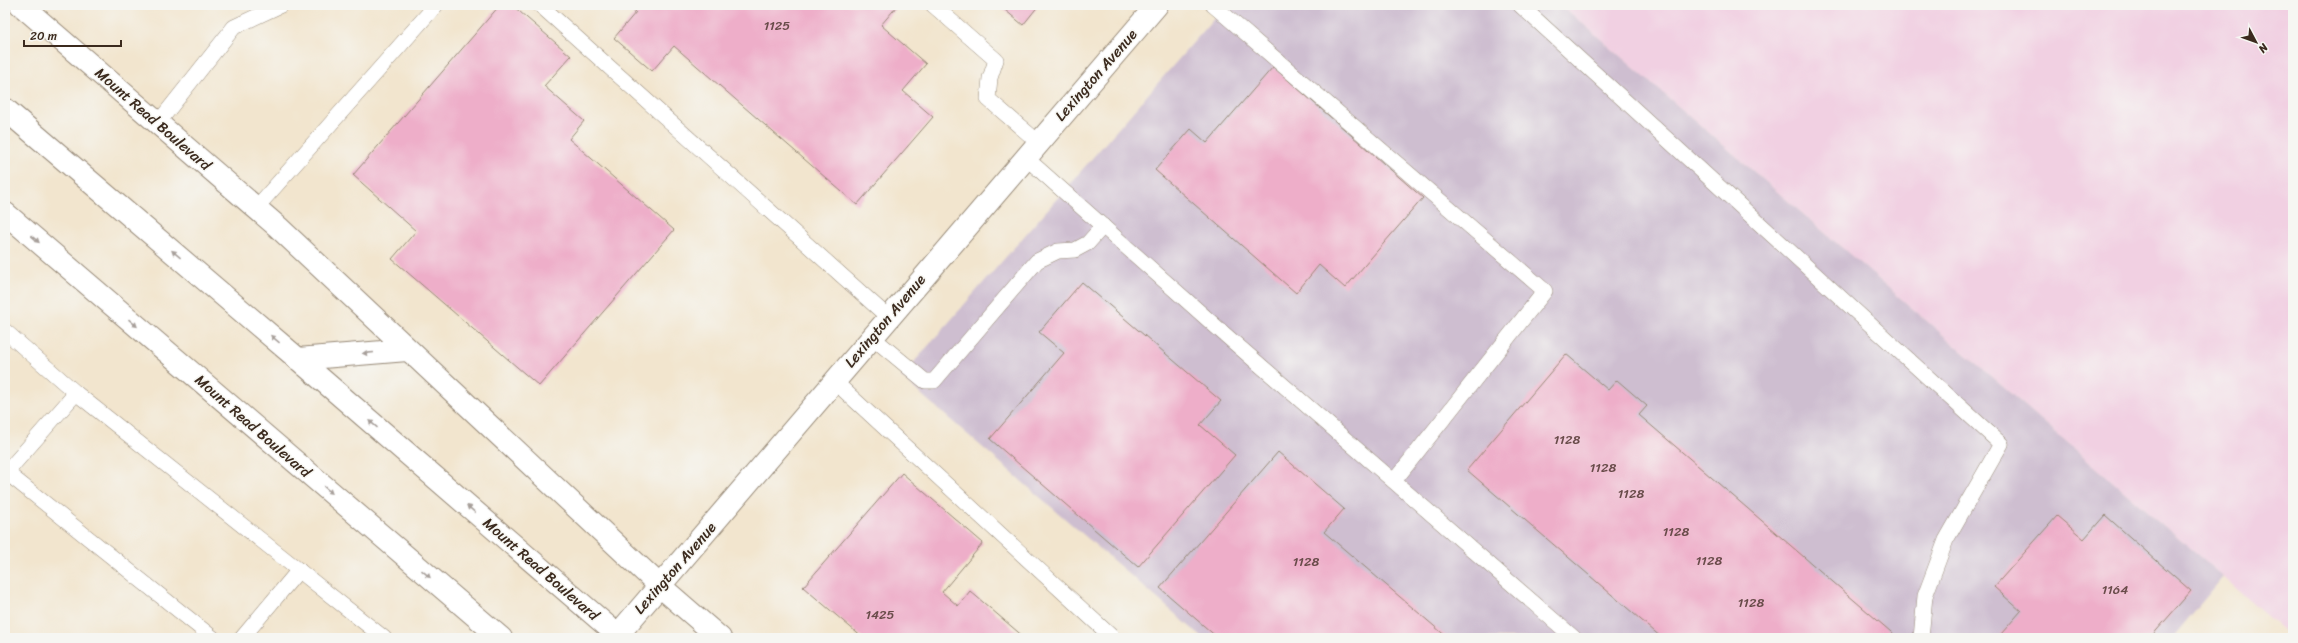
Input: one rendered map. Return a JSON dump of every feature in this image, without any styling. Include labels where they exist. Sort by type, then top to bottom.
[{"type":"main road","name":"Mount Read Boulevard","points":[[21,5],[256,208],[660,586],[720,638]]},
{"type":"main road","name":"Lexington Avenue","points":[[618,637],[888,317],[1157,5]]},
{"type":"main road","name":"Mount Read Boulevard","points":[[5,109],[298,359],[618,637]]},
{"type":"main road","name":"Mount Read Boulevard","points":[[5,213],[501,638]]},
{"type":"main road","points":[[298,359],[407,350]]},
{"type":"lane","points":[[158,123],[234,27],[281,5]]},
{"type":"lane","points":[[256,208],[436,5]]},
{"type":"lane","points":[[540,5],[888,317]]},
{"type":"lane","points":[[933,5],[996,60],[990,78],[988,99],[1032,150],[1103,226],[1574,638]]},
{"type":"lane","points":[[1213,5],[1545,291],[1394,481]]},
{"type":"lane","points":[[1520,5],[2001,444],[1946,540],[1925,596],[1920,638]]},
{"type":"lane","points":[[872,337],[925,381],[934,381],[1038,261],[1058,250],[1075,250],[1088,243],[1103,226]]},
{"type":"lane","points":[[5,331],[76,393],[384,638]]},
{"type":"lane","points":[[834,381],[1113,638]]},
{"type":"lane","points":[[76,393],[6,473],[213,638]]},
{"type":"lane","points":[[242,638],[298,570]]},
{"type":"shaded area","points":[[1226,5],[1561,5],[2223,577],[2172,638],[1203,638],[901,377]]},
{"type":"shaded area","points":[[1561,5],[2293,5],[2293,638],[2223,577]]},
{"type":"building","points":[[500,5],[512,5],[571,56],[544,86],[584,121],[569,139],[674,230],[539,386],[392,259],[416,231],[353,175]]},
{"type":"building","points":[[628,5],[898,5],[881,25],[926,64],[903,91],[933,117],[857,205],[674,46],[652,71],[614,38],[636,12]]},
{"type":"building","points":[[999,5],[1039,5],[1023,25]]},
{"type":"building","points":[[1273,67],[1423,198],[1345,288],[1319,265],[1296,293],[1155,170],[1191,129],[1207,143]]},
{"type":"building","points":[[1082,282],[1221,401],[1200,425],[1235,455],[1138,567],[990,439],[1064,353],[1039,332]]},
{"type":"building","points":[[1566,354],[1608,390],[1617,380],[1647,406],[1639,415],[1898,638],[1662,638],[1467,470]]},
{"type":"building","points":[[1278,452],[1344,509],[1324,532],[1448,638],[1218,638],[1160,588]]},
{"type":"building","points":[[902,473],[983,543],[942,592],[958,606],[970,591],[1025,638],[863,638],[803,587]]},
{"type":"building","points":[[2105,515],[2191,591],[2150,638],[2005,638],[2001,634],[2021,611],[1994,587],[2057,516],[2084,539]]}]
